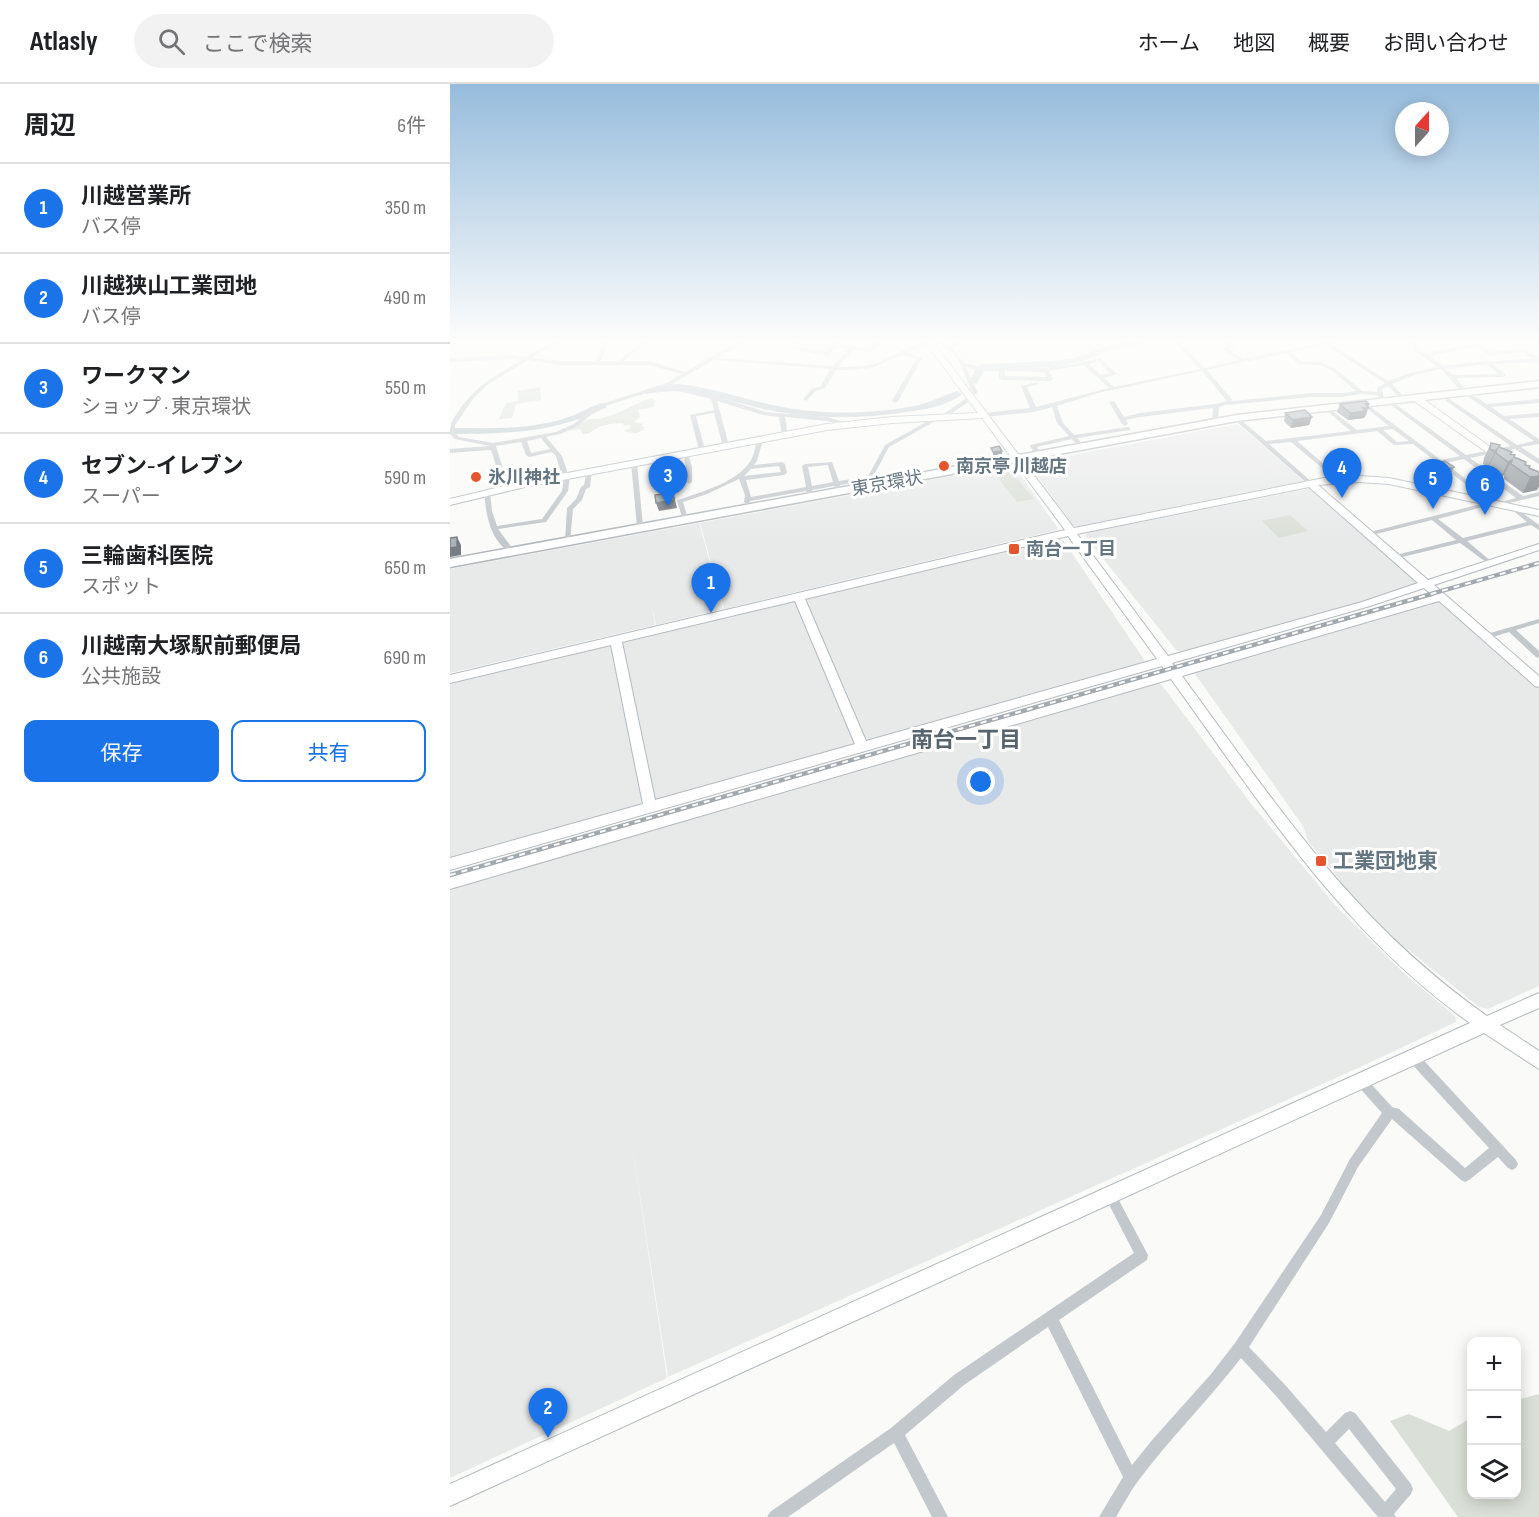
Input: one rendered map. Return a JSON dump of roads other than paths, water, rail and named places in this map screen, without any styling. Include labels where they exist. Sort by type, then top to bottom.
[{"type":"highway","name":"東京環状","points":[[450,564],[685,519],[748,503],[1017,460],[1077,442],[1302,409]]},
{"type":"highway","name":"東京環状","points":[[450,564],[1239,421],[1342,409]]},
{"type":"street","points":[[466,409],[451,431],[457,438],[493,446]]},
{"type":"street","points":[[450,451],[493,446],[570,428],[596,409]]},
{"type":"street","points":[[746,409],[758,413],[834,420],[846,424]]},
{"type":"street","points":[[866,484],[887,446],[952,409]]},
{"type":"street","points":[[979,409],[1305,854],[1330,884],[1406,963],[1484,1024],[1539,1060]]},
{"type":"street","points":[[450,502],[498,489],[589,471],[846,424],[1040,409]]},
{"type":"street","points":[[1055,409],[1060,423],[1077,442]]},
{"type":"street","points":[[1116,409],[1130,433]]},
{"type":"street","points":[[1123,419],[1192,409]]},
{"type":"street","points":[[1215,422],[1216,409]]},
{"type":"street","points":[[1371,409],[1440,462],[1536,525]]},
{"type":"street","points":[[1407,409],[1465,457],[1521,498]]},
{"type":"street","points":[[1431,409],[1514,467]]},
{"type":"street","points":[[1461,409],[1539,462]]},
{"type":"street","points":[[1440,462],[1539,442],[1491,409]]},
{"type":"street","points":[[702,450],[693,415],[717,411],[726,446]]},
{"type":"street","points":[[1331,412],[1356,432]]},
{"type":"street","points":[[1503,418],[1539,414]]},
{"type":"street","points":[[782,416],[785,435]]},
{"type":"street","points":[[1239,421],[1539,683]]},
{"type":"street","points":[[1265,443],[1394,427]]},
{"type":"street","points":[[1378,429],[1396,444],[1414,442]]},
{"type":"street","points":[[493,528],[544,521],[563,494],[566,476],[554,450],[542,436]]},
{"type":"street","points":[[523,439],[529,455],[554,450]]},
{"type":"street","points":[[748,503],[742,477],[754,461],[760,440]]},
{"type":"street","points":[[1293,440],[1339,480]]},
{"type":"street","points":[[493,446],[500,469],[498,489]]},
{"type":"street","points":[[685,453],[689,467],[689,482]]},
{"type":"street","points":[[634,463],[640,527]]},
{"type":"street","points":[[809,492],[805,465],[830,463],[837,487]]},
{"type":"street","points":[[685,519],[680,501],[742,477],[784,473],[782,464],[750,466]]},
{"type":"street","points":[[567,541],[570,508],[578,502],[584,487],[587,487],[589,471]]},
{"type":"street","points":[[450,679],[1071,532],[1311,484],[1339,480],[1389,481],[1539,513]]},
{"type":"street","points":[[487,492],[489,518],[493,528],[498,538],[512,552]]},
{"type":"street","points":[[1368,534],[1433,518],[1503,505],[1539,494]]},
{"type":"street","points":[[1433,518],[1490,563]]},
{"type":"street","points":[[1394,557],[1536,525]]},
{"type":"street","points":[[450,864],[1366,604],[1539,547]]},
{"type":"street","points":[[798,596],[862,747]]},
{"type":"street","points":[[450,883],[1441,597]]},
{"type":"street","points":[[1486,637],[1539,621]]},
{"type":"street","points":[[1510,629],[1539,655]]},
{"type":"street","points":[[616,639],[650,807]]},
{"type":"street","points":[[450,1496],[1539,999]]},
{"type":"street","points":[[1412,1056],[1512,1164]]},
{"type":"street","points":[[1361,1081],[1389,1113],[1395,1113],[1465,1176],[1497,1149]]},
{"type":"street","points":[[1107,1517],[1131,1478],[1240,1348],[1325,1219],[1354,1163],[1389,1113]]},
{"type":"street","points":[[775,1517],[896,1433],[959,1380],[1142,1255],[1110,1195]]},
{"type":"street","points":[[1050,1317],[1131,1478]]},
{"type":"street","points":[[1240,1348],[1326,1442],[1387,1515],[1406,1489],[1350,1418],[1326,1442]]},
{"type":"street","points":[[896,1433],[940,1517]]},
{"type":"waterway","points":[[450,431],[528,429],[566,421],[596,409]]},
{"type":"waterway","points":[[778,409],[838,414],[864,414],[910,409]]},
{"type":"railway","points":[[450,875],[1539,563]]},
{"type":"place","name":"南京亭 川越店","points":[[944,466]]},
{"type":"place","name":"氷川神社","points":[[476,477]]},
{"type":"place","name":"セブン-イレブン","points":[[1342,498]]},
{"type":"place","name":"ワークマン","points":[[668,506]]},
{"type":"place","name":"三輪歯科医院","points":[[1433,509]]},
{"type":"place","name":"川越南大塚駅前郵便局","points":[[1485,515]]},
{"type":"place","name":"南台一丁目","points":[[1014,549]]},
{"type":"place","name":"川越営業所","points":[[711,613]]},
{"type":"place","name":"工業団地東","points":[[1321,861]]},
{"type":"place","name":"川越狭山工業団地","points":[[548,1438]]},
{"type":"district","name":"南台一丁目","points":[[966,739]]}]
